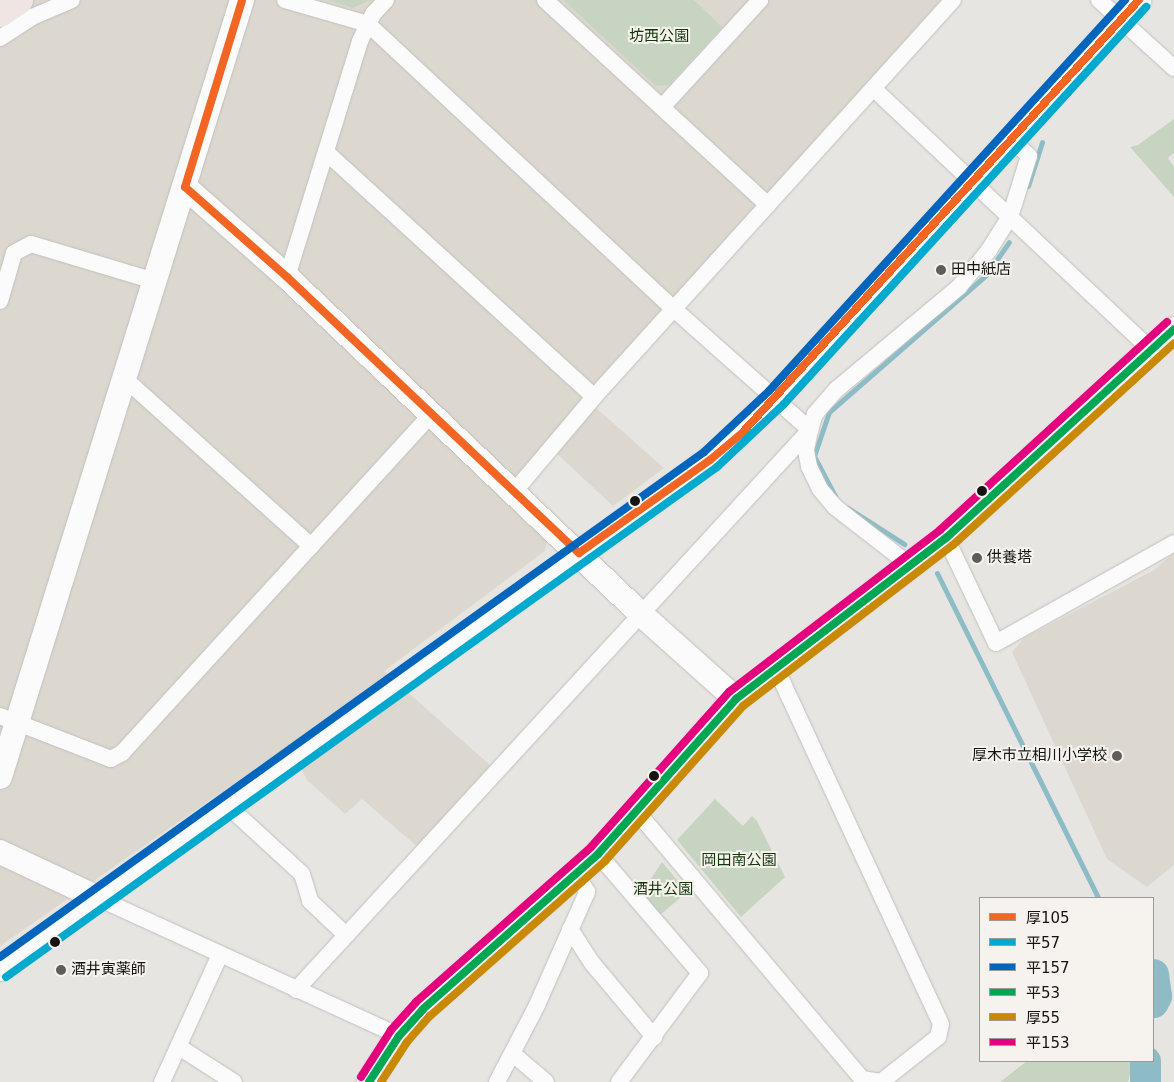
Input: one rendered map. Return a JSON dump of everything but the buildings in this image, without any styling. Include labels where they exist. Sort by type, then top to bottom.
[{"type":"highway","points":[[0,13],[19,0]]},
{"type":"street","points":[[0,38],[32,17],[72,0]]},
{"type":"street","points":[[0,778],[8,719],[125,379],[242,0]]},
{"type":"street","points":[[285,0],[368,24],[675,310],[810,430]]},
{"type":"street","points":[[287,277],[368,24],[386,0]]},
{"type":"street","points":[[545,0],[662,106],[768,206]]},
{"type":"street","points":[[662,106],[760,0]]},
{"type":"street","points":[[513,493],[594,397],[874,90],[953,0]]},
{"type":"street","points":[[1099,0],[1174,68]]},
{"type":"street","points":[[0,969],[710,460],[776,398],[1139,0]]},
{"type":"street","points":[[874,90],[1151,350]]},
{"type":"street","points":[[1012,140],[1029,156],[1010,217],[989,250],[958,287],[836,389],[815,414],[806,450],[809,466],[820,489],[835,508],[927,553],[996,643],[1174,543]]},
{"type":"street","points":[[326,152],[594,397]]},
{"type":"street","points":[[185,187],[287,277],[642,615],[736,699]]},
{"type":"street","points":[[0,301],[14,253],[31,244],[154,281]]},
{"type":"street","points":[[369,1082],[399,1036],[424,1009],[598,854],[638,813],[736,699],[927,553],[1174,329]]},
{"type":"street","points":[[125,379],[311,546]]},
{"type":"street","points":[[8,719],[111,759],[122,753],[432,413]]},
{"type":"street","points":[[296,990],[810,430]]},
{"type":"street","points":[[638,813],[862,1079],[881,1082],[938,1037],[941,1024],[783,683],[772,671]]},
{"type":"street","points":[[228,806],[302,874],[310,901],[346,935]]},
{"type":"street","points":[[0,852],[399,1036]]},
{"type":"street","points":[[598,854],[700,973],[619,1082]]},
{"type":"street","points":[[496,1082],[513,1054],[587,892],[577,874]]},
{"type":"street","points":[[570,929],[592,963],[654,1037]]},
{"type":"street","points":[[162,1082],[220,955]]},
{"type":"street","points":[[178,1047],[234,1082]]},
{"type":"street","points":[[513,1054],[546,1082]]},
{"type":"shaded area","points":[[0,0],[941,0],[503,490],[547,537],[545,551],[384,671],[491,766],[419,848],[362,799],[345,814],[307,780],[289,745],[0,946]]},
{"type":"shaded area","points":[[594,406],[664,468],[613,506],[554,451]]},
{"type":"shaded area","name":"厚木市立相川小学校","points":[[1174,553],[1174,865],[1147,887],[1107,859],[1012,652],[1024,638],[1154,570]]},
{"type":"green space","points":[[328,0],[370,0],[353,8]]},
{"type":"green space","name":"坊西公園","points":[[563,0],[694,0],[722,27],[669,85],[656,86]]},
{"type":"green space","points":[[1174,119],[1174,153],[1168,158],[1174,167],[1174,197],[1130,147],[1138,145]]},
{"type":"green space","name":"岡田南公園","points":[[715,799],[743,826],[752,816],[757,821],[785,877],[741,917],[677,840]]},
{"type":"green space","name":"酒井公園","points":[[662,862],[687,892],[660,915],[642,892]]},
{"type":"green space","points":[[1026,1062],[1130,1062],[1132,1065],[1128,1082],[1000,1082]]},
{"type":"waterway","points":[[1028,186],[1042,142]]},
{"type":"waterway","points":[[835,496],[814,456],[829,412],[986,275],[1009,242]]},
{"type":"waterway","points":[[848,508],[904,544]]},
{"type":"waterway","points":[[937,573],[1098,897]]},
{"type":"waterway","points":[[1154,981],[1156,996],[1154,1000]]},
{"type":"waterway","points":[[1145,1062],[1145,1082]]},
{"type":"transit line","name":"厚105","points":[[185,187],[242,0]]},
{"type":"transit line","name":"平157","points":[[0,957],[704,452],[769,391],[1125,0]]},
{"type":"transit line","name":"厚105","points":[[579,553],[710,460],[741,434],[1139,0]]},
{"type":"transit line","name":"平57","points":[[6,977],[717,467],[783,405],[1146,7]]},
{"type":"transit line","name":"厚105","points":[[185,187],[287,277],[579,553]]},
{"type":"transit line","name":"平153","points":[[361,1077],[391,1030],[416,1002],[591,847],[729,692],[940,530],[1167,322]]},
{"type":"transit line","name":"平53","points":[[369,1082],[399,1036],[423,1009],[598,854],[736,699],[946,538],[1174,329]]},
{"type":"transit line","name":"厚55","points":[[381,1082],[407,1042],[430,1016],[605,861],[743,706],[953,545],[1174,343]]},
{"type":"place","name":"田中紙店","points":[[941,270]]},
{"type":"place","name":"供養塔","points":[[977,558]]},
{"type":"place","name":"厚木市立相川小学校","points":[[1117,756]]},
{"type":"place","name":"酒井寅薬師","points":[[61,970]]}]
